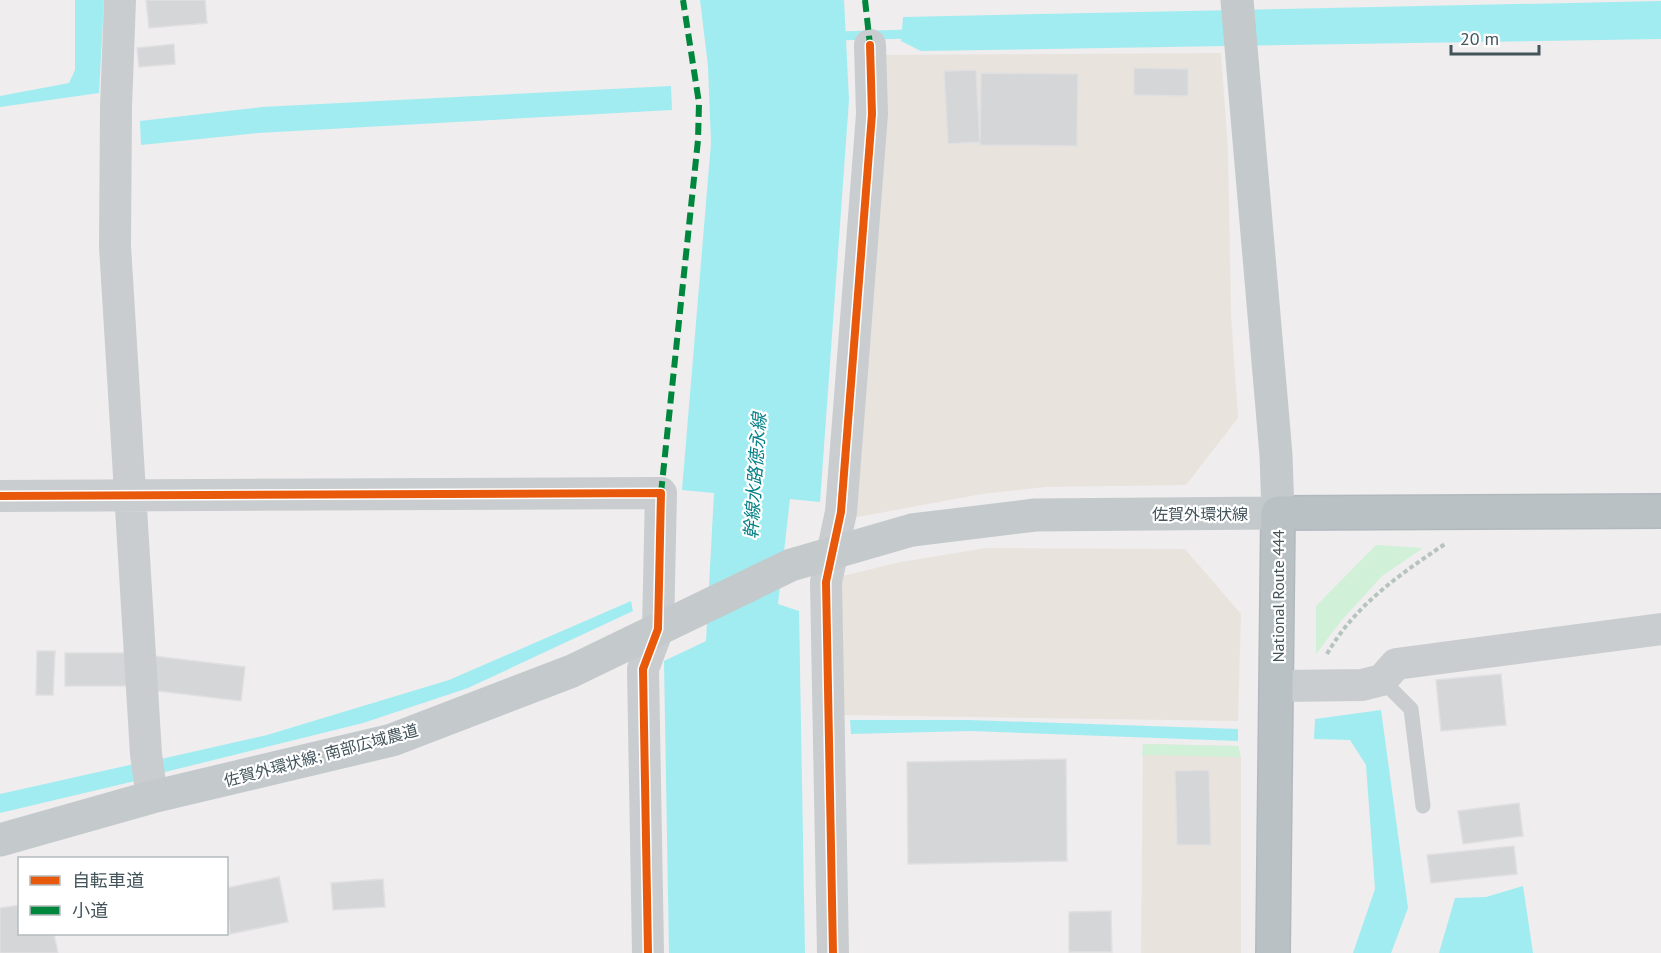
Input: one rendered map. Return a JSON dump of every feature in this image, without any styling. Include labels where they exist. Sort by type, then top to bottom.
[{"type":"highway","name":"National Route 444","points":[[1273,953],[1293,686],[1278,513],[1661,511]]},
{"type":"main road","points":[[1237,0],[1276,455],[1278,513]]},
{"type":"main road","name":"佐賀外環状線","points":[[696,610],[791,565],[831,551],[912,530],[1035,515],[1278,513]]},
{"type":"main road","name":"佐賀外環状線; 南部広域農道","points":[[0,840],[152,797],[392,740],[572,671],[696,610]]},
{"type":"street","points":[[120,0],[116,108],[115,246],[146,754],[152,797]]},
{"type":"street","points":[[833,953],[826,582],[841,512],[873,114],[870,45]]},
{"type":"street","points":[[0,496],[661,493],[658,629],[643,669],[648,953]]},
{"type":"street","points":[[1293,686],[1362,684],[1382,680],[1396,664],[1661,629]]},
{"type":"lane","points":[[1382,680],[1411,709],[1423,806]]},
{"type":"path","points":[[1293,686],[1341,629],[1388,583],[1452,538]]},
{"type":"shaded area","points":[[1221,53],[1228,150],[1231,314],[1238,418],[1186,485],[1046,487],[982,494],[852,518],[879,55]]},
{"type":"shaded area","points":[[986,548],[1185,549],[1241,614],[1238,721],[842,715],[842,576],[901,562]]},
{"type":"shaded area","points":[[1143,744],[1238,746],[1241,757],[1241,953],[1141,953]]},
{"type":"green space","points":[[1376,545],[1423,548],[1382,576],[1341,621],[1316,654],[1316,606]]},
{"type":"green space","points":[[1143,744],[1238,746],[1241,757],[1142,755]]},
{"type":"water","points":[[75,0],[104,0],[99,93],[0,107],[0,96],[69,83],[75,70]]},
{"type":"water","name":"幹線水路徳永線","points":[[700,0],[844,0],[849,100],[820,502],[790,499],[778,604],[799,611],[805,953],[669,953],[664,661],[706,641],[714,493],[682,490],[711,143],[708,66]]},
{"type":"water","points":[[1661,1],[1661,39],[921,51],[901,41],[903,17]]},
{"type":"water","points":[[671,86],[672,110],[258,133],[141,145],[140,121],[262,107]]},
{"type":"water","points":[[631,601],[633,611],[468,688],[363,723],[161,773],[161,759],[267,735],[449,680]]},
{"type":"water","points":[[1381,710],[1408,908],[1391,953],[1353,953],[1375,889],[1366,765],[1350,740],[1314,739],[1315,719]]},
{"type":"water","points":[[850,720],[968,720],[1238,729],[1238,741],[971,731],[851,734]]},
{"type":"water","points":[[134,764],[135,781],[0,813],[0,794]]},
{"type":"water","points":[[1523,886],[1533,953],[1439,953],[1455,898],[1486,897]]},
{"type":"building","points":[[146,0],[205,0],[207,23],[149,28]]},
{"type":"building","points":[[174,44],[175,64],[139,67],[137,48]]},
{"type":"building","points":[[1134,68],[1188,69],[1188,96],[1134,95]]},
{"type":"building","points":[[976,70],[980,142],[948,144],[944,71]]},
{"type":"building","points":[[981,73],[1078,74],[1077,146],[980,145]]},
{"type":"building","points":[[37,651],[55,651],[53,695],[36,695]]},
{"type":"building","points":[[65,653],[127,653],[127,686],[65,686]]},
{"type":"building","points":[[154,656],[245,667],[241,701],[150,690]]},
{"type":"building","points":[[1501,674],[1506,725],[1441,731],[1436,680]]},
{"type":"building","points":[[1066,759],[1067,861],[908,864],[907,762]]},
{"type":"building","points":[[1209,770],[1211,845],[1177,845],[1175,771]]},
{"type":"building","points":[[1519,803],[1523,836],[1463,844],[1458,811]]},
{"type":"building","points":[[1514,846],[1517,874],[1431,883],[1427,855]]},
{"type":"building","points":[[279,877],[288,922],[230,934],[228,888]]},
{"type":"building","points":[[383,879],[385,907],[333,910],[331,883]]},
{"type":"building","points":[[18,905],[18,935],[54,935],[58,953],[0,953],[0,908]]},
{"type":"building","points":[[1111,911],[1112,952],[1069,952],[1069,912]]},
{"type":"waterway","points":[[836,36],[912,34]]},
{"type":"marked path","points":[[661,493],[698,140],[699,103],[683,0]]},
{"type":"marked path","points":[[865,0],[870,45]]},
{"type":"cycle path","points":[[833,953],[826,582],[841,512],[872,114],[870,45]]},
{"type":"cycle path","points":[[0,496],[661,493],[658,629],[643,669],[648,953]]}]
